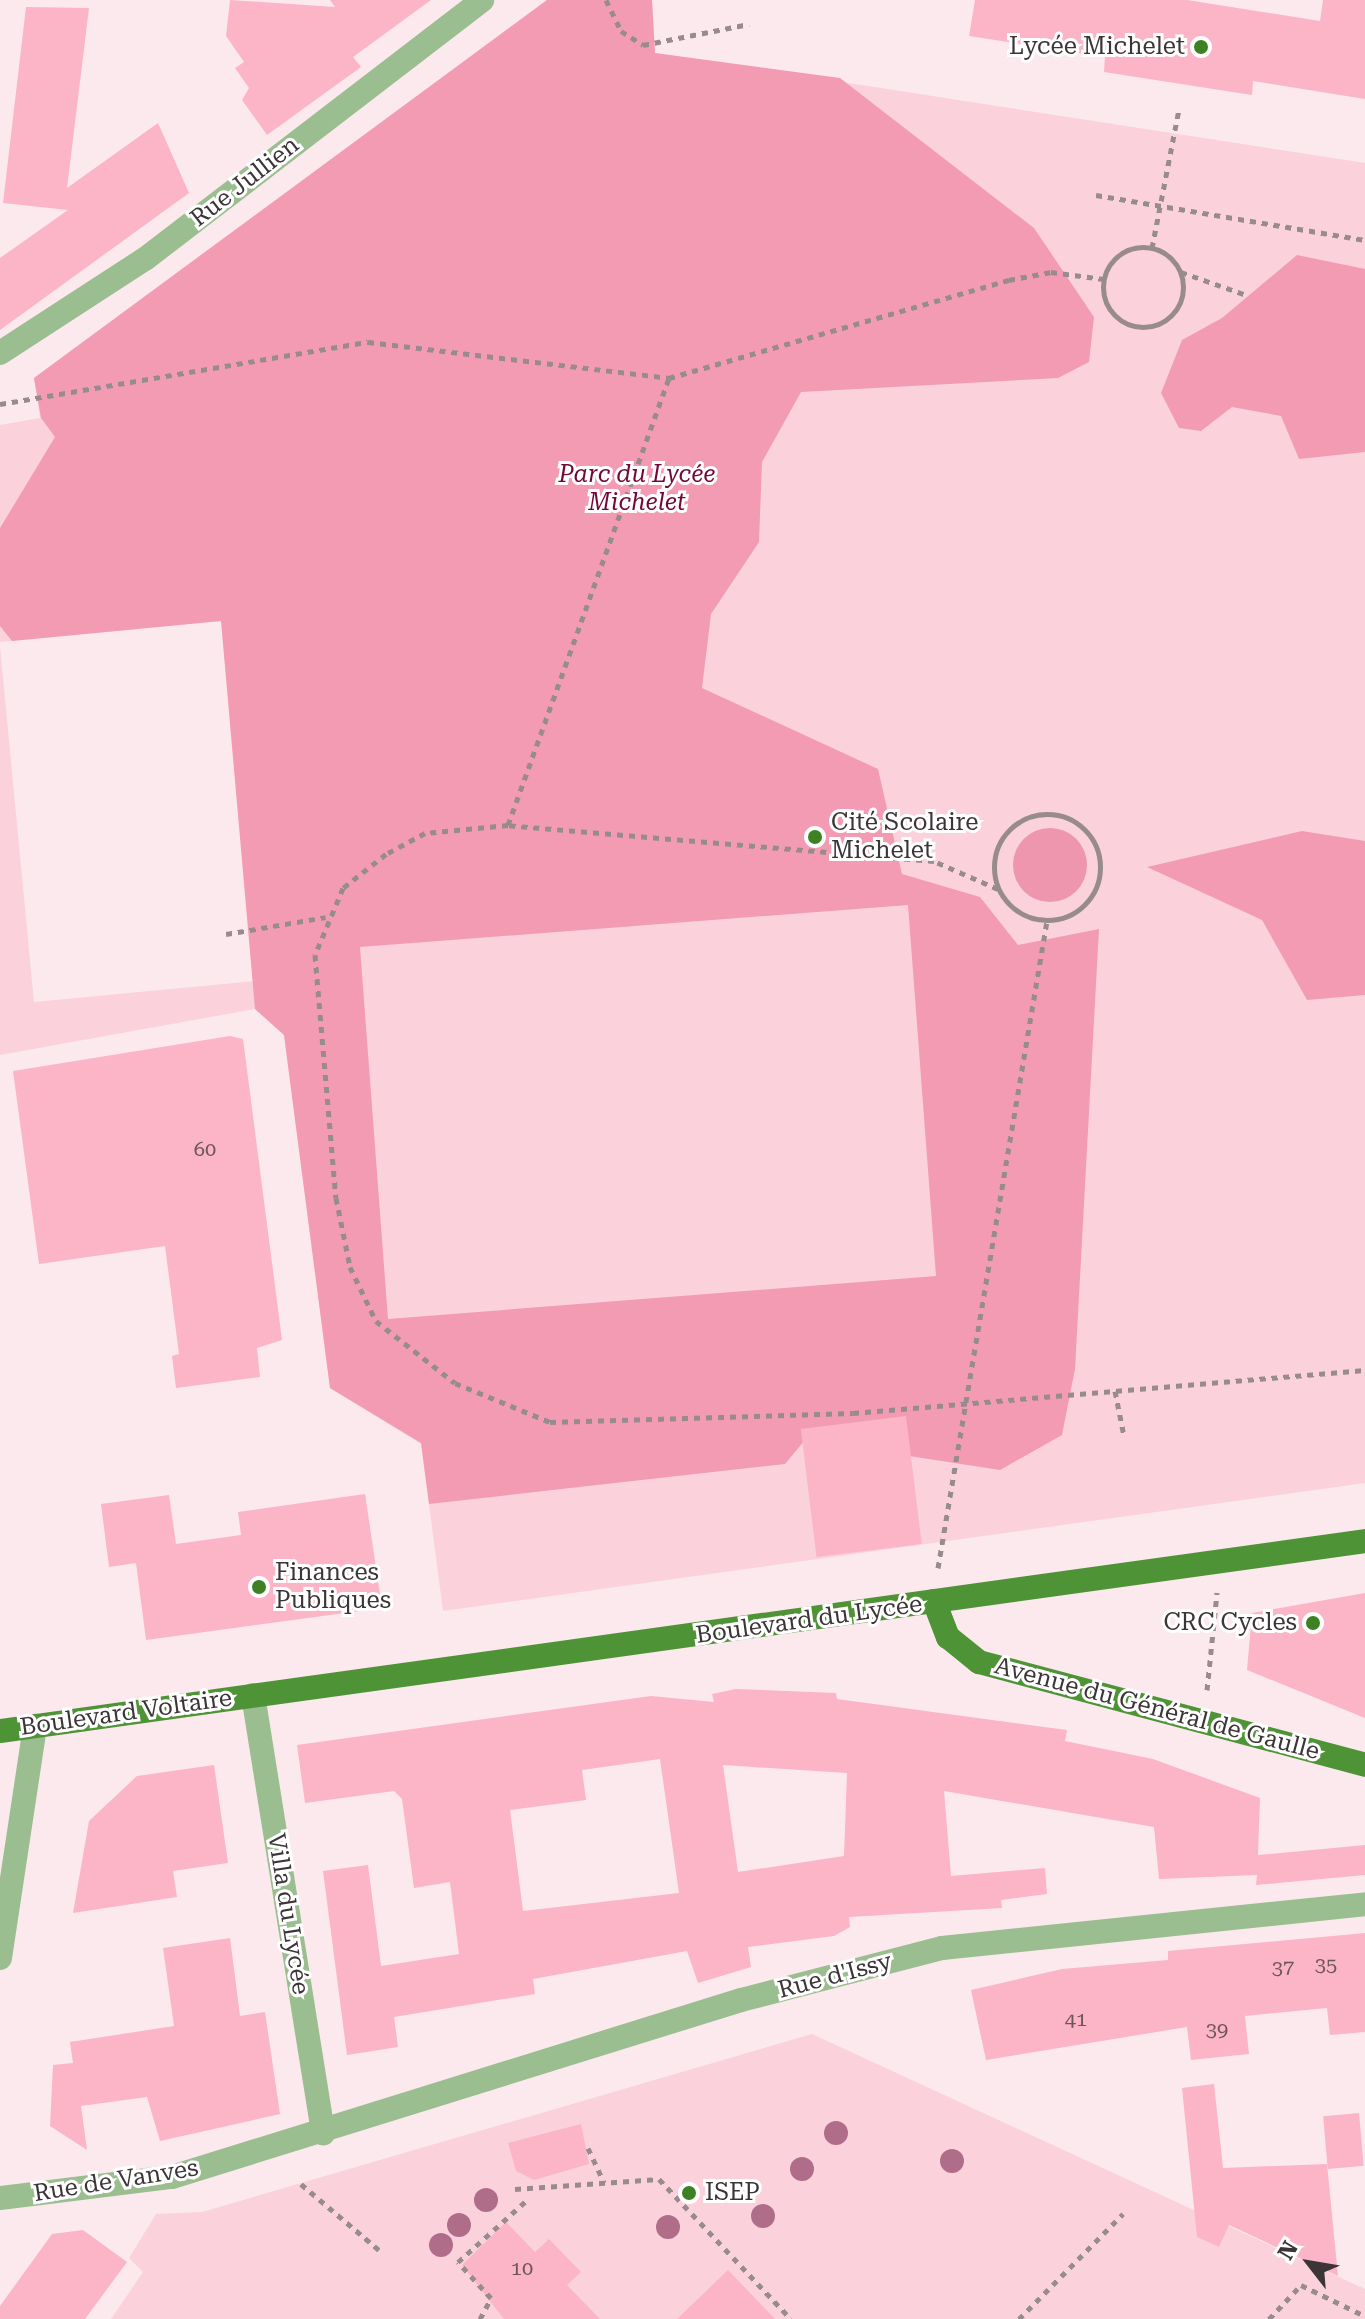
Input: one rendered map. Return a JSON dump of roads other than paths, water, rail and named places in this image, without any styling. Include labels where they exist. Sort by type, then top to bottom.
[{"type":"main road","name":"Boulevard du Lycée","points":[[253,1695],[1365,1541]]},
{"type":"main road","name":"Avenue du Général de Gaulle","points":[[934,1601],[948,1637],[979,1662],[1204,1719],[1365,1765]]},
{"type":"main road","name":"Boulevard Voltaire","points":[[0,1731],[253,1695]]},
{"type":"street","name":"Rue Jullien","points":[[0,353],[145,259],[482,0]]},
{"type":"street","name":"Villa du Lycée","points":[[253,1695],[323,2133]]},
{"type":"street","points":[[0,1958],[35,1726]]},
{"type":"street","name":"Rue d'Issy","points":[[323,2133],[741,2000],[942,1948],[1365,1904]]},
{"type":"street","name":"Rue de Vanves","points":[[0,2198],[172,2177],[323,2133]]},
{"type":"place","name":"Lycée Michelet","points":[[1201,47]]},
{"type":"place","name":"Cité Scolaire Michelet","points":[[815,837]]},
{"type":"place","name":"Finances Publiques","points":[[259,1587]]},
{"type":"place","name":"CRC Cycles","points":[[1313,1623]]},
{"type":"place","name":"ISEP","points":[[689,2193]]},
{"type":"park label","name":"Parc du Lycée Michelet","points":[[637,489]]}]
